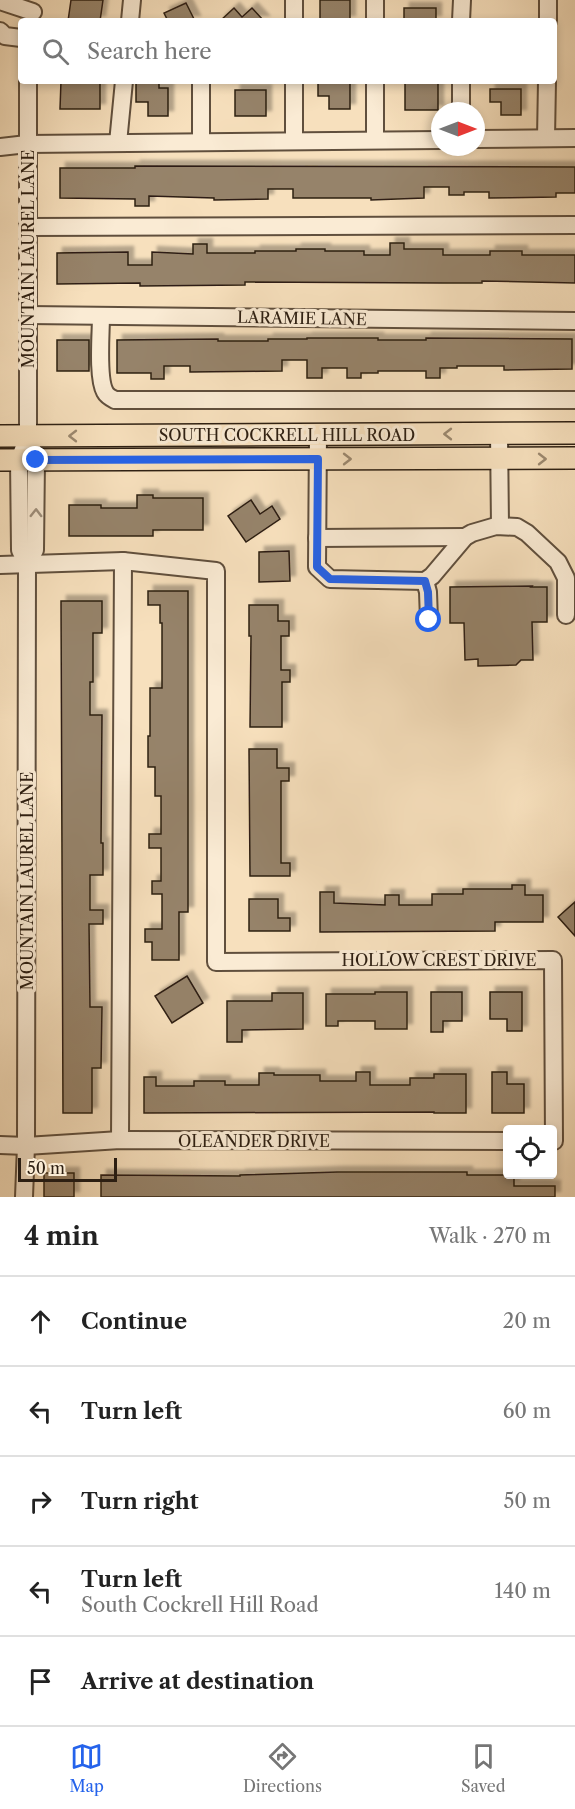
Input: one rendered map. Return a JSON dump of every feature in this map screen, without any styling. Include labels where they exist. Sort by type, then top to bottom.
[{"type":"main road","name":"SOUTH COCKRELL HILL ROAD","points":[[0,436],[575,433]]},
{"type":"main road","name":"SOUTH COCKRELL HILL ROAD","points":[[18,460],[575,458]]},
{"type":"street","points":[[130,18],[132,0]]},
{"type":"street","points":[[294,0],[294,18]]},
{"type":"street","points":[[375,0],[375,18]]},
{"type":"street","points":[[461,18],[462,0]]},
{"type":"street","points":[[548,0],[548,18]]},
{"type":"street","points":[[0,1],[33,11]]},
{"type":"street","points":[[0,31],[5,36],[18,38]]},
{"type":"street","name":"MOUNTAIN LAUREL LANE","points":[[24,1197],[27,565],[35,550],[18,460],[28,436],[27,84]]},
{"type":"street","points":[[118,143],[124,84]]},
{"type":"street","points":[[201,84],[201,142]]},
{"type":"street","points":[[294,84],[294,141]]},
{"type":"street","points":[[375,84],[375,140]]},
{"type":"street","points":[[461,84],[461,102]]},
{"type":"street","points":[[546,138],[547,84]]},
{"type":"street","points":[[485,139],[575,138]]},
{"type":"street","points":[[0,147],[27,144],[431,140]]},
{"type":"street","points":[[28,226],[575,225]]},
{"type":"street","name":"LARAMIE LANE","points":[[28,315],[575,321]]},
{"type":"street","points":[[101,316],[100,373],[102,387],[106,395],[115,400],[575,400]]},
{"type":"street","points":[[499,434],[500,526]]},
{"type":"street","points":[[318,435],[317,567],[330,579],[425,581],[432,576],[465,537],[500,526],[517,527],[527,533],[569,572],[566,578],[566,615]]},
{"type":"street","points":[[317,538],[465,537]]},
{"type":"street","points":[[0,565],[123,561],[120,1140]]},
{"type":"street","name":"HOLLOW CREST DRIVE","points":[[123,561],[216,571],[216,962],[553,960],[553,1125]]},
{"type":"street","points":[[425,581],[428,592],[429,620]]},
{"type":"street","name":"OLEANDER DRIVE","points":[[0,1145],[26,1146],[120,1140],[503,1141]]},
{"type":"building","points":[[71,0],[103,0],[100,18],[68,18]]},
{"type":"building","points":[[320,0],[350,0],[350,18],[320,18]]},
{"type":"building","points":[[186,3],[194,18],[166,18],[164,13]]},
{"type":"building","points":[[234,8],[242,17],[252,8],[261,18],[223,18]]},
{"type":"building","points":[[404,8],[436,8],[436,18],[404,18]]},
{"type":"building","points":[[61,84],[100,84],[100,109],[60,109]]},
{"type":"building","points":[[136,84],[159,84],[159,88],[168,88],[168,116],[148,116],[148,102],[136,102]]},
{"type":"building","points":[[318,84],[350,84],[350,109],[329,109],[329,96],[318,96]]},
{"type":"building","points":[[405,84],[438,84],[438,102],[431,102],[431,110],[405,110]]},
{"type":"building","points":[[490,89],[521,89],[521,115],[501,115],[501,102],[490,102]]},
{"type":"building","points":[[235,90],[266,90],[266,116],[235,116]]},
{"type":"building","points":[[135,166],[575,167],[575,193],[556,193],[556,197],[489,198],[489,192],[464,192],[464,195],[449,195],[449,187],[424,187],[424,198],[371,200],[371,198],[293,198],[293,189],[268,189],[268,199],[214,200],[214,198],[149,196],[149,206],[135,206],[135,199],[60,198],[60,168],[135,168]]},
{"type":"building","points":[[390,243],[404,243],[404,249],[443,249],[443,255],[490,255],[490,251],[522,251],[522,255],[575,255],[575,283],[482,281],[482,283],[245,282],[245,285],[140,286],[140,283],[57,284],[57,253],[128,252],[128,265],[152,265],[152,252],[193,254],[193,244],[207,244],[207,253],[325,249],[325,251],[364,251],[364,255],[390,255]]},
{"type":"building","points":[[268,339],[572,339],[572,369],[504,370],[504,366],[457,366],[457,368],[440,368],[440,378],[426,378],[426,371],[378,371],[378,373],[361,373],[361,378],[347,378],[347,368],[322,368],[322,378],[307,378],[307,360],[282,360],[282,371],[190,372],[190,366],[164,366],[164,379],[151,379],[151,373],[117,373],[117,340],[268,341]]},
{"type":"building","points":[[57,340],[89,340],[89,371],[57,371]]},
{"type":"building","points":[[137,495],[153,495],[153,498],[203,498],[203,530],[153,530],[153,536],[69,536],[69,505],[137,508]]},
{"type":"building","points":[[251,500],[260,514],[272,506],[280,519],[246,542],[228,516]]},
{"type":"building","points":[[289,551],[290,581],[259,582],[259,552]]},
{"type":"building","points":[[450,587],[547,587],[547,622],[532,622],[533,660],[521,660],[516,665],[478,666],[478,659],[465,660],[464,623],[450,623]]},
{"type":"building","points":[[148,591],[188,591],[188,912],[179,912],[179,960],[152,960],[152,942],[145,942],[145,929],[162,929],[162,894],[152,894],[152,881],[161,881],[161,848],[149,848],[149,834],[161,834],[161,796],[155,796],[155,767],[148,767],[148,736],[150,736],[150,688],[162,688],[162,623],[160,623],[160,605],[148,605]]},
{"type":"building","points":[[61,601],[102,601],[102,633],[93,633],[93,682],[90,682],[90,715],[102,715],[101,843],[103,843],[103,875],[90,875],[90,910],[103,910],[103,924],[89,924],[90,1007],[102,1007],[101,1068],[92,1068],[92,1113],[63,1113]]},
{"type":"building","points":[[249,605],[278,605],[278,621],[289,621],[289,636],[281,636],[281,670],[290,670],[290,682],[282,682],[282,727],[250,727]]},
{"type":"building","points":[[249,749],[277,749],[277,768],[289,768],[289,781],[281,781],[281,863],[290,863],[290,876],[250,876]]},
{"type":"building","points":[[512,885],[525,885],[525,895],[543,895],[543,922],[495,922],[495,931],[320,932],[320,892],[334,892],[334,903],[385,905],[385,895],[399,895],[399,905],[432,905],[432,894],[463,894],[463,889],[512,889]]},
{"type":"building","points":[[249,899],[278,899],[278,918],[290,918],[290,931],[249,931]]},
{"type":"building","points":[[575,902],[575,936],[558,917]]},
{"type":"building","points":[[187,976],[203,1003],[172,1023],[155,996]]},
{"type":"building","points":[[375,992],[407,992],[407,1029],[375,1029],[375,1021],[338,1021],[338,1026],[326,1026],[326,994],[375,994]]},
{"type":"building","points":[[431,992],[462,992],[462,1021],[443,1021],[443,1032],[431,1032]]},
{"type":"building","points":[[490,992],[522,992],[522,1031],[507,1031],[507,1019],[490,1019]]},
{"type":"building","points":[[272,993],[303,993],[303,1029],[242,1030],[242,1042],[227,1042],[227,1001],[272,1001]]},
{"type":"building","points":[[356,1072],[370,1072],[370,1085],[410,1085],[410,1078],[434,1078],[434,1074],[466,1074],[466,1113],[144,1113],[144,1077],[156,1077],[156,1086],[194,1086],[194,1081],[225,1081],[225,1085],[259,1085],[259,1073],[320,1075],[320,1081],[356,1081]]},
{"type":"building","points":[[492,1072],[507,1072],[507,1084],[524,1084],[524,1113],[492,1113]]},
{"type":"building","points":[[467,1172],[467,1175],[503,1175],[503,1179],[514,1179],[514,1186],[555,1186],[555,1197],[101,1197],[101,1175]]},
{"type":"building","points":[[44,1173],[74,1173],[74,1197],[44,1197]]},
{"type":"route","points":[[36,460],[318,459],[317,567],[330,579],[425,581],[428,592],[429,620]]}]
